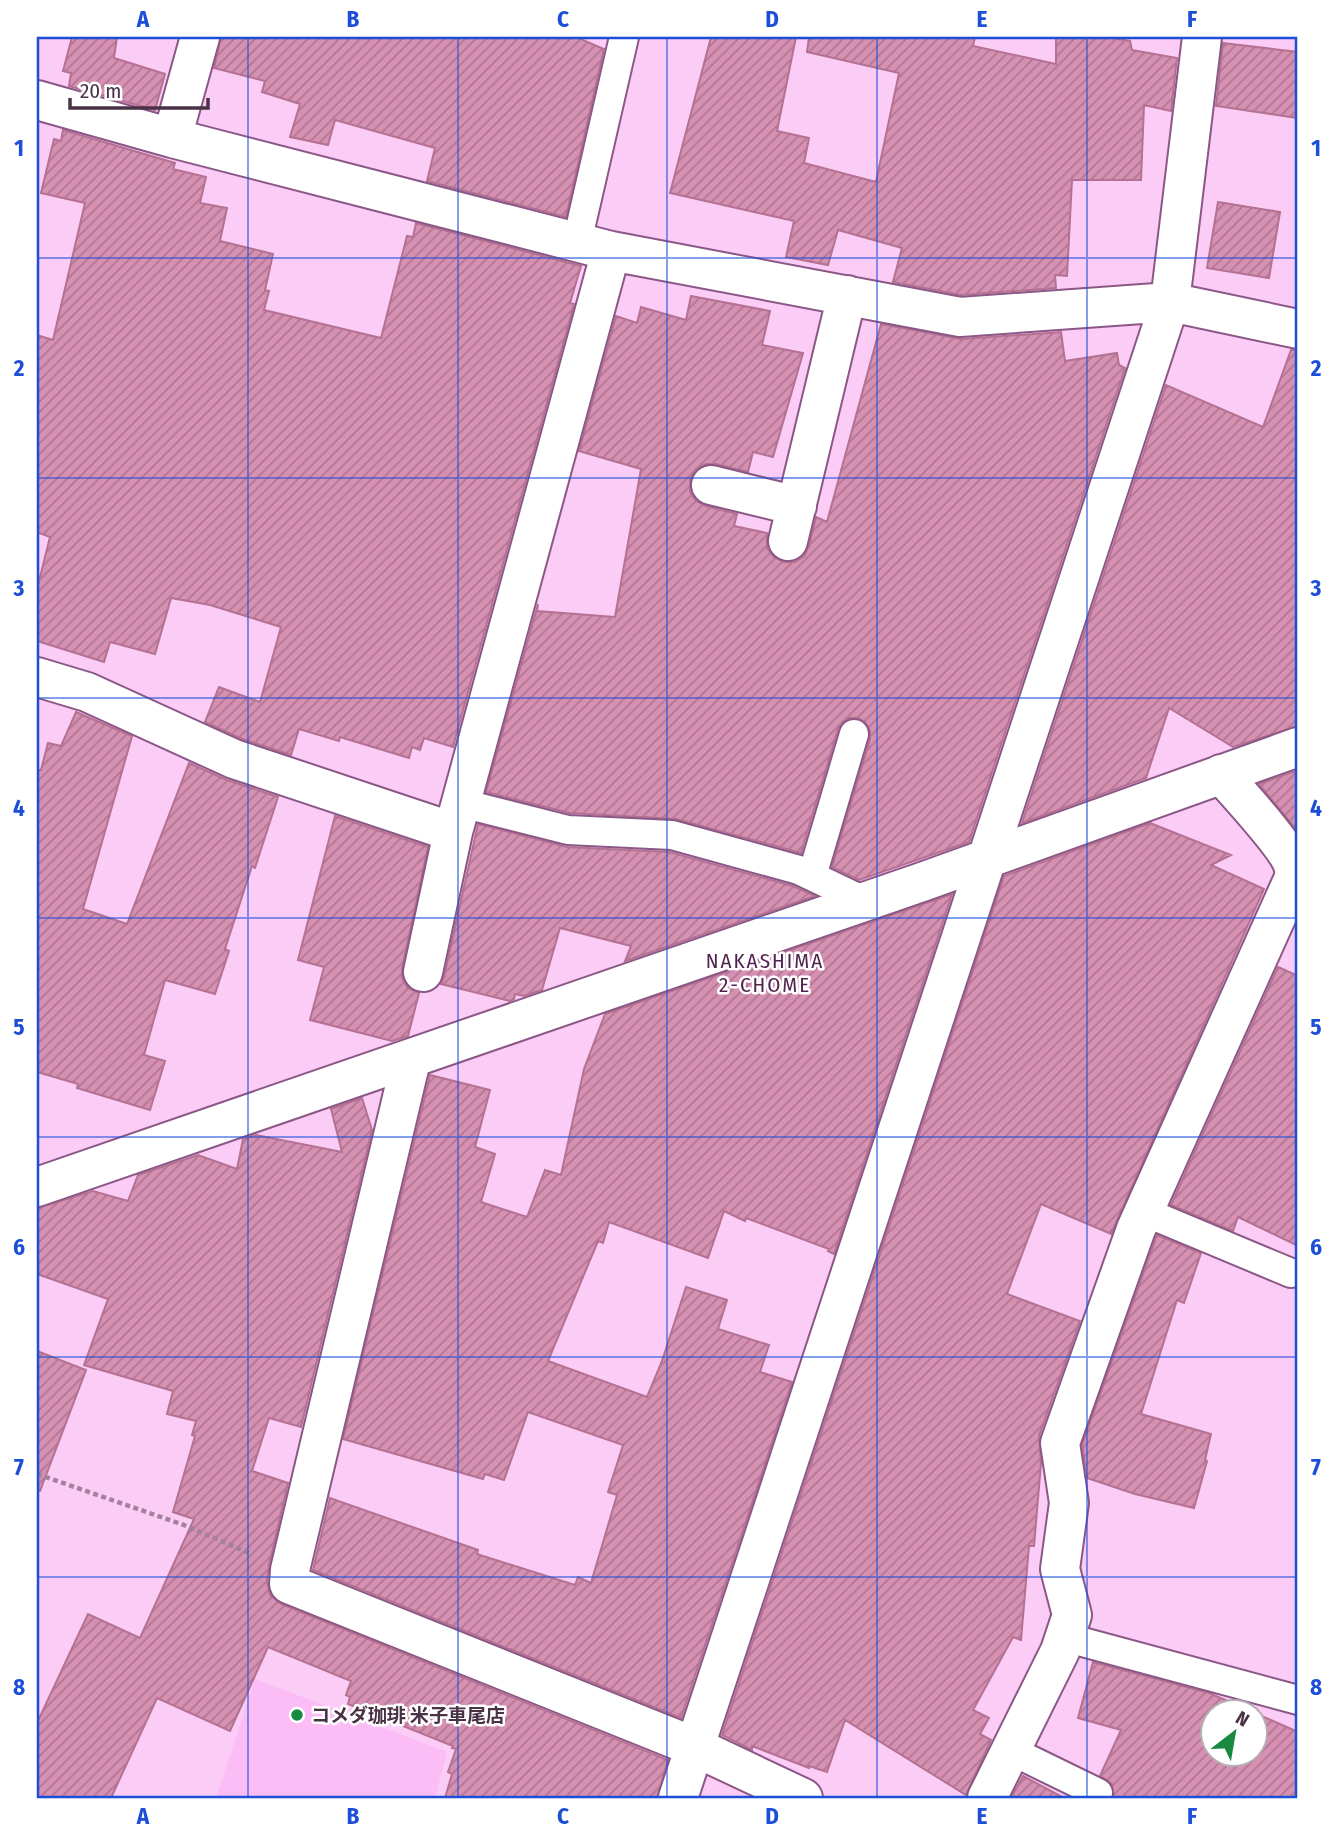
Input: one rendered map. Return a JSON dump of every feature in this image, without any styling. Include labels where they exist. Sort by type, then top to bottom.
[{"type":"street","points":[[172,138],[200,37]]},
{"type":"street","points":[[678,1798],[1170,302],[1202,37]]},
{"type":"street","points":[[37,100],[172,138],[594,247],[960,317],[1170,302],[1298,329]]},
{"type":"street","points":[[423,972],[457,817],[594,247]]},
{"type":"street","points":[[711,485],[793,523],[847,295]]},
{"type":"street","points":[[37,677],[87,692],[234,759],[457,817]]},
{"type":"street","points":[[37,1187],[866,902],[1298,747]]},
{"type":"street","points":[[987,1798],[1012,1751],[1072,1615],[1060,1569],[1069,1503],[1060,1443],[1136,1229],[1293,880],[1294,869],[1289,857],[1221,774]]},
{"type":"street","points":[[411,1060],[290,1570],[289,1584],[695,1747],[803,1798]]},
{"type":"lane","points":[[594,247],[624,37]]},
{"type":"lane","points":[[812,876],[854,734]]},
{"type":"lane","points":[[457,817],[568,830],[672,835],[799,870],[866,902]]},
{"type":"lane","points":[[1145,1212],[1291,1273]]},
{"type":"lane","points":[[1064,1637],[1298,1700]]},
{"type":"lane","points":[[1012,1751],[1098,1793]]},
{"type":"path","points":[[37,1474],[184,1525],[290,1570]]},
{"type":"shaded area","name":"コメダ珈琲 米子車尾店","points":[[255,1679],[447,1752],[435,1798],[216,1798]]},
{"type":"building","points":[[72,37],[117,37],[114,58],[165,74],[155,110],[69,86],[71,73],[63,71]]},
{"type":"building","points":[[221,37],[576,37],[604,49],[566,217],[427,181],[435,148],[335,120],[328,145],[290,137],[300,104],[262,92],[265,81],[214,68]]},
{"type":"building","points":[[711,37],[796,37],[777,131],[809,138],[804,163],[876,182],[899,73],[807,52],[809,37],[975,37],[973,46],[1056,64],[1056,37],[1106,37],[1130,41],[1132,50],[1177,58],[1171,111],[1144,105],[1141,180],[1072,180],[1067,276],[1055,275],[1056,288],[961,295],[893,282],[902,248],[838,230],[828,265],[786,257],[794,221],[670,193]]},
{"type":"building","points":[[1223,43],[1298,52],[1298,118],[1216,106]]},
{"type":"building","points":[[63,130],[175,163],[173,169],[206,177],[200,203],[227,208],[220,241],[273,254],[265,290],[269,291],[264,310],[381,338],[407,236],[413,237],[416,223],[581,266],[570,303],[574,304],[453,747],[424,738],[420,750],[412,747],[409,758],[340,737],[339,741],[299,729],[291,755],[242,739],[205,722],[219,687],[260,702],[281,627],[210,605],[171,598],[155,654],[110,642],[104,662],[37,641],[37,589],[50,537],[37,532],[37,335],[53,340],[85,203],[41,193],[54,139],[61,141]]},
{"type":"building","points":[[1218,202],[1280,212],[1269,278],[1207,268]]},
{"type":"building","points":[[691,296],[770,311],[762,345],[803,353],[773,457],[753,452],[748,472],[706,464],[695,470],[690,480],[690,492],[696,501],[737,514],[734,526],[767,533],[767,548],[774,557],[784,562],[795,562],[804,556],[816,517],[827,522],[881,324],[961,339],[1061,332],[1065,361],[1117,353],[1119,365],[1125,368],[969,842],[859,880],[832,867],[870,739],[866,723],[858,718],[849,718],[838,729],[801,853],[676,819],[570,813],[486,792],[538,604],[537,611],[615,617],[641,469],[579,451],[616,316],[637,323],[641,307],[686,320]]},
{"type":"building","points":[[1291,350],[1298,350],[1298,726],[1233,747],[1169,708],[1146,778],[1022,823],[1166,385],[1263,427]]},
{"type":"building","points":[[76,712],[132,736],[83,909],[127,924],[189,763],[227,780],[278,797],[225,949],[229,951],[215,994],[165,980],[144,1055],[165,1061],[150,1110],[77,1088],[78,1084],[37,1072],[37,770],[41,770],[48,743],[61,746]]},
{"type":"building","points":[[1298,770],[1298,832],[1259,784]]},
{"type":"building","points":[[335,816],[428,847],[402,968],[402,978],[408,988],[419,993],[408,1036],[392,1041],[310,1020],[324,967],[298,960]]},
{"type":"building","points":[[1150,823],[1231,855],[1211,865],[1264,889],[1111,1234],[1041,1204],[1007,1294],[1080,1321],[1039,1436],[1041,1463],[1034,1546],[1029,1546],[1021,1640],[1013,1637],[973,1710],[989,1718],[980,1734],[991,1740],[966,1795],[845,1720],[827,1772],[809,1768],[752,1746],[752,1750],[722,1735],[1004,876]]},
{"type":"building","points":[[478,824],[567,847],[669,852],[793,886],[815,896],[625,961],[631,946],[560,928],[542,990],[524,996],[515,994],[510,1001],[441,984]]},
{"type":"building","points":[[952,894],[834,1254],[828,1251],[829,1249],[746,1218],[745,1221],[724,1211],[708,1258],[609,1222],[603,1243],[598,1241],[548,1361],[647,1397],[662,1361],[686,1287],[727,1300],[718,1329],[769,1345],[760,1372],[792,1382],[681,1718],[313,1570],[330,1498],[478,1550],[477,1554],[575,1585],[578,1577],[591,1583],[617,1495],[608,1492],[623,1445],[528,1412],[504,1480],[485,1474],[483,1479],[343,1439],[430,1075],[490,1090],[475,1147],[495,1154],[481,1202],[527,1217],[545,1170],[561,1175],[584,1069],[605,1014]]},
{"type":"building","points":[[1278,967],[1298,976],[1298,1246],[1238,1217],[1233,1231],[1171,1205]]},
{"type":"building","points":[[362,1098],[372,1130],[301,1427],[269,1418],[252,1471],[288,1483],[269,1565],[267,1582],[270,1595],[281,1604],[668,1760],[657,1798],[445,1798],[452,1774],[448,1772],[456,1749],[452,1748],[453,1746],[348,1704],[350,1697],[346,1695],[351,1681],[268,1647],[230,1731],[157,1698],[111,1798],[37,1798],[37,1723],[88,1614],[140,1638],[194,1519],[173,1512],[195,1436],[192,1435],[196,1421],[167,1414],[173,1391],[84,1365],[108,1299],[37,1274],[37,1208],[93,1191],[128,1201],[138,1175],[198,1155],[237,1169],[243,1139],[256,1135],[342,1152],[331,1109]]},
{"type":"building","points":[[1157,1235],[1201,1253],[1184,1303],[1177,1300],[1141,1414],[1211,1434],[1205,1460],[1207,1461],[1194,1508],[1135,1494],[1087,1478],[1082,1445]]},
{"type":"building","points":[[37,1351],[86,1370],[40,1491],[37,1490]]},
{"type":"building","points":[[1093,1662],[1209,1693],[1223,1699],[1198,1699],[1198,1769],[1268,1769],[1268,1719],[1298,1732],[1298,1798],[1113,1798],[1112,1784],[1100,1776],[1121,1730],[1078,1718]]},
{"type":"building","points":[[1023,1776],[1064,1798],[1011,1798]]},
{"type":"place","name":"コメダ珈琲 米子車尾店","points":[[297,1715]]},
{"type":"district","name":"NAKASHIMA 2-CHOME","points":[[765,973]]}]
